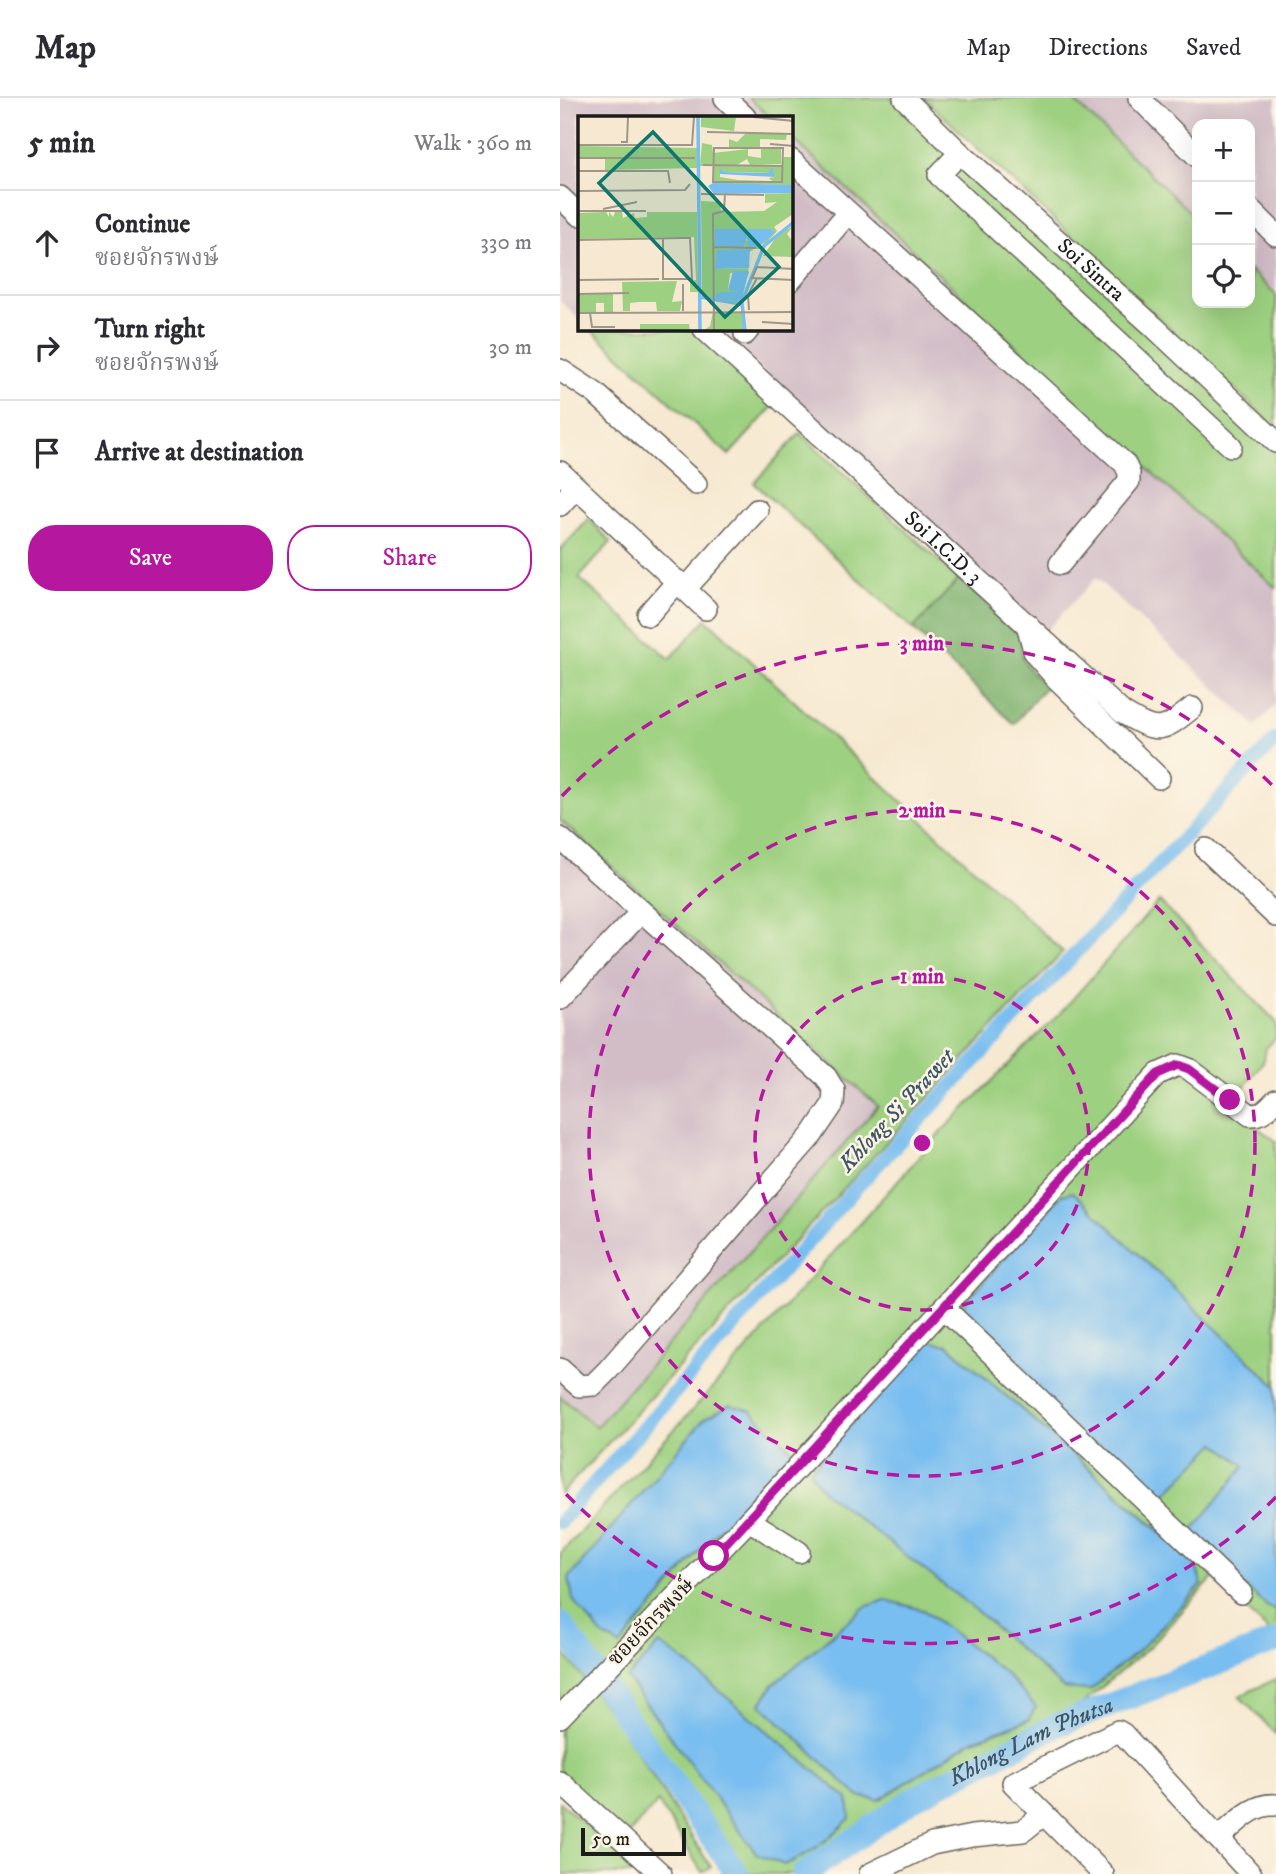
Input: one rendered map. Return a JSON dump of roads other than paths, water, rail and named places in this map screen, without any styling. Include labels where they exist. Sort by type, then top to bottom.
[{"type":"street","points":[[725,98],[744,116]]},
{"type":"street","name":"Soi Sintra","points":[[904,98],[960,153],[1153,326],[1276,442]]},
{"type":"street","points":[[1139,98],[1192,151]]},
{"type":"street","points":[[960,153],[939,176],[1231,446]]},
{"type":"street","points":[[793,162],[1125,464],[1129,481],[1060,564]]},
{"type":"street","points":[[560,197],[578,214]]},
{"type":"street","points":[[793,278],[848,213]]},
{"type":"street","points":[[1255,214],[1276,235]]},
{"type":"street","name":"Soi I.C.D. 3","points":[[706,331],[1123,713],[1146,727],[1156,729],[1168,727],[1192,708]]},
{"type":"street","points":[[560,370],[595,393],[695,484]]},
{"type":"street","points":[[560,505],[568,479],[706,609]]},
{"type":"street","points":[[648,615],[757,510]]},
{"type":"street","points":[[1027,624],[1035,654],[1057,679],[1159,778]]},
{"type":"street","points":[[560,838],[826,1077],[834,1090],[833,1104],[803,1145],[593,1385],[579,1386],[560,1369]]},
{"type":"street","points":[[1206,849],[1276,916]]},
{"type":"street","points":[[560,998],[641,912]]},
{"type":"street","name":"ซอยจักรพงษ์","points":[[560,1717],[749,1520],[1158,1074],[1178,1065],[1189,1069],[1250,1115],[1257,1116],[1265,1112],[1276,1100]]},
{"type":"street","points":[[944,1308],[1241,1593]]},
{"type":"street","points":[[749,1520],[799,1552]]},
{"type":"street","points":[[1103,1874],[1013,1783],[1118,1731],[1251,1874]]},
{"type":"street","points":[[560,1782],[661,1874]]},
{"type":"street","points":[[1218,1838],[1255,1808],[1264,1804],[1275,1805]]},
{"type":"street","points":[[870,1874],[932,1844],[972,1836],[1023,1831],[1044,1814]]},
{"type":"water","points":[[1073,1192],[1276,1386],[1276,1610],[1267,1606],[1187,1537],[1245,1466],[1216,1443],[1153,1506],[954,1319],[967,1300],[1062,1195]]},
{"type":"water","points":[[923,1340],[948,1345],[1194,1561],[1202,1585],[1136,1653],[1090,1690],[1063,1688],[978,1612],[823,1491],[810,1471]]},
{"type":"water","points":[[730,1405],[750,1410],[794,1452],[706,1543],[620,1646],[601,1634],[573,1600],[569,1578],[704,1419]]},
{"type":"water","points":[[886,1600],[923,1610],[1004,1672],[1036,1707],[1028,1720],[973,1740],[879,1800],[858,1796],[761,1704],[773,1685],[865,1607]]},
{"type":"water","points":[[659,1644],[678,1656],[848,1799],[850,1818],[819,1845],[784,1865],[757,1854],[627,1678]]},
{"type":"waterway","name":"Khlong Si Prawet","points":[[560,1522],[856,1188],[1276,739]]},
{"type":"waterway","name":"Khlong Lam Phutsa","points":[[560,1623],[737,1874]]},
{"type":"waterway","name":"Khlong Lam Phutsa","points":[[804,1874],[916,1797],[1055,1726],[1276,1641]]}]
